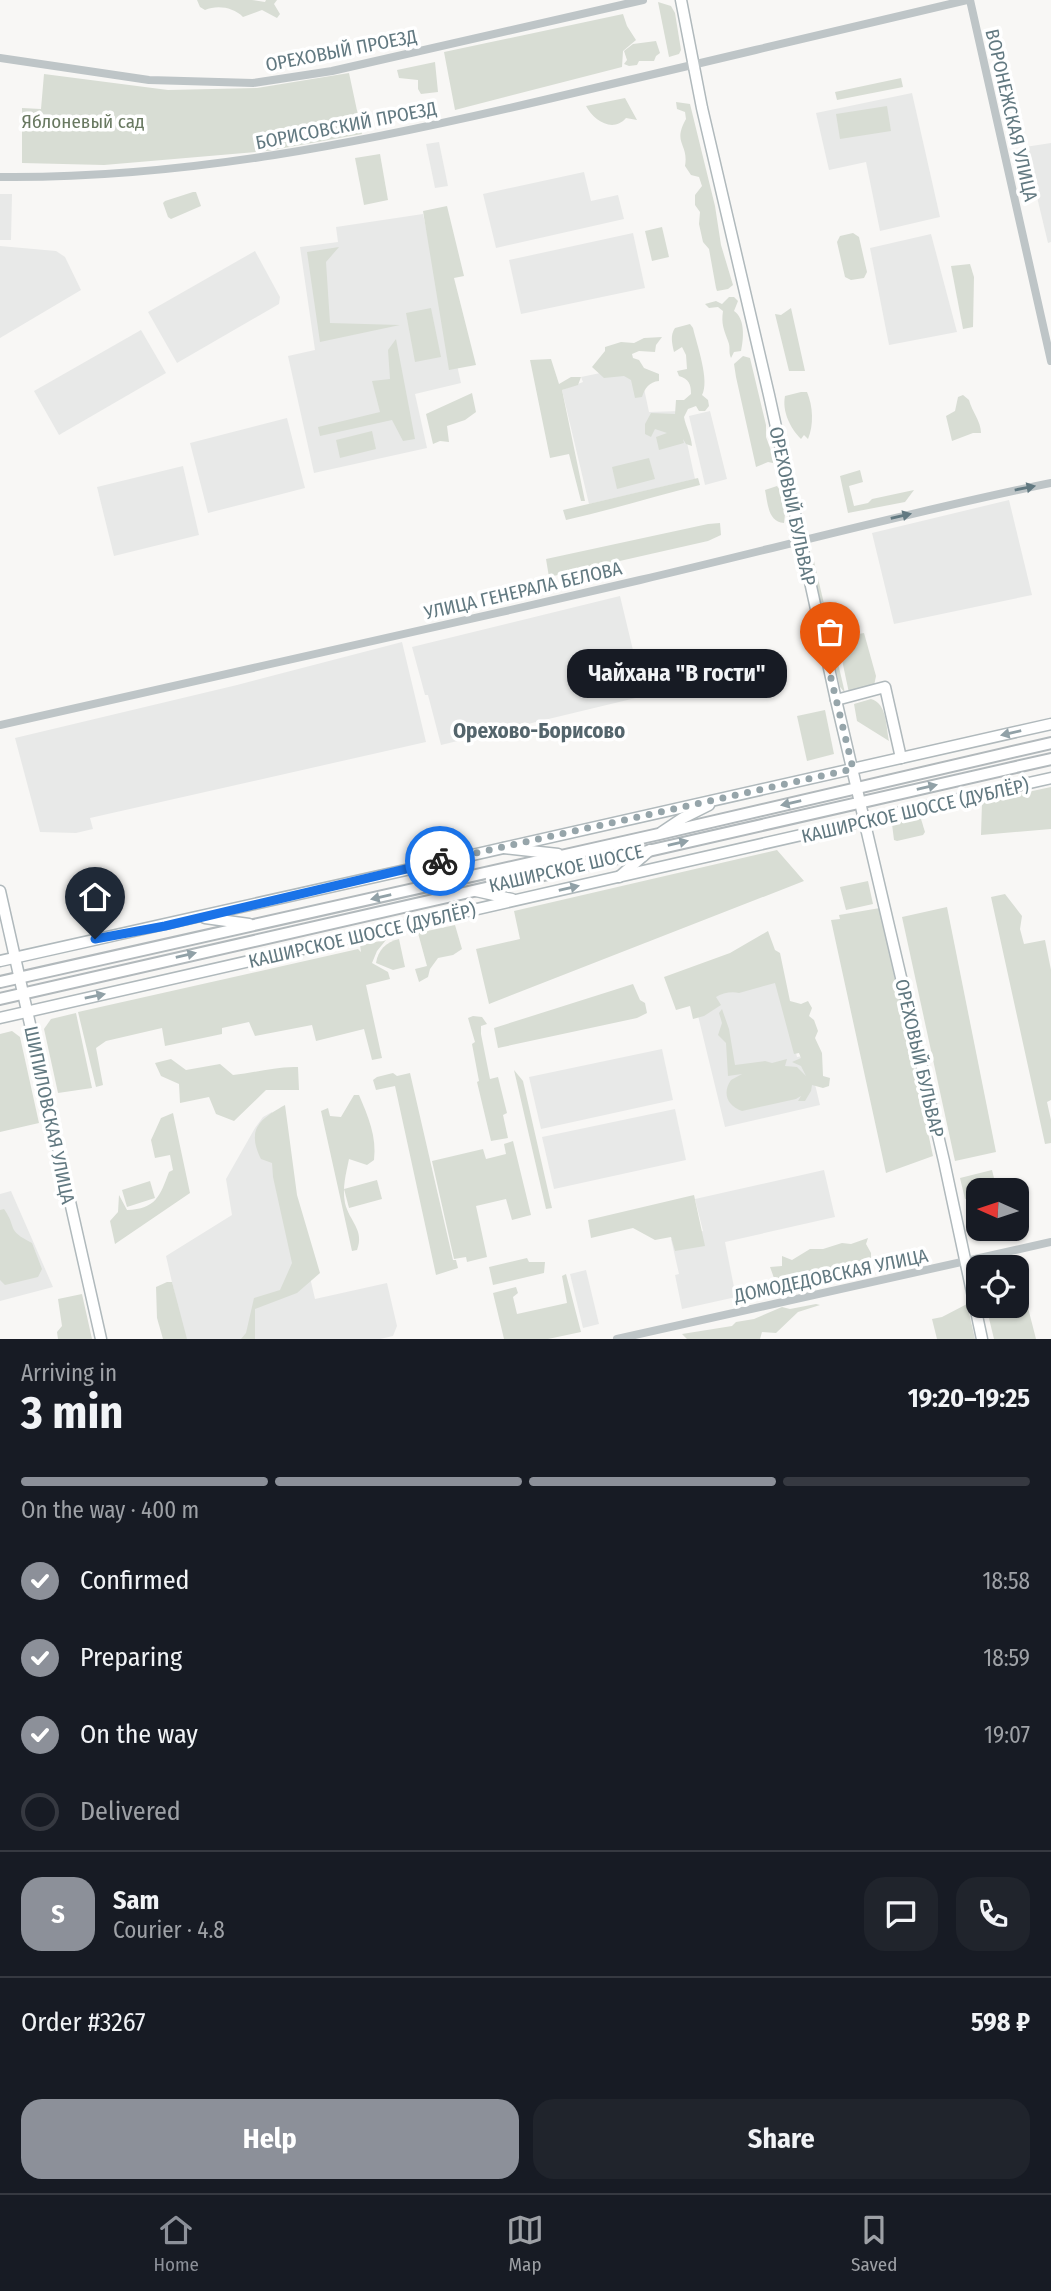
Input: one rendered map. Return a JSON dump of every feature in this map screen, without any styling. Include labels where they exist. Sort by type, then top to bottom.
[{"type":"main road","name":"ОРЕХОВЫЙ БУЛЬВАР","points":[[681,0],[693,65],[836,700],[941,1148],[982,1339]]},
{"type":"main road","points":[[836,700],[885,687],[901,758]]},
{"type":"main road","points":[[0,961],[1051,724]]},
{"type":"main road","name":"КАШИРСКОЕ ШОССЕ","points":[[0,982],[1051,743]]},
{"type":"main road","name":"КАШИРСКОЕ ШОССЕ","points":[[0,999],[1051,759]]},
{"type":"main road","name":"КАШИРСКОЕ ШОССЕ (ДУБЛЁР)","points":[[0,1018],[1051,778]]},
{"type":"main road","points":[[659,834],[683,818],[725,797]]},
{"type":"main road","points":[[500,847],[567,855]]},
{"type":"main road","points":[[619,877],[650,849]]},
{"type":"main road","points":[[468,890],[520,899]]},
{"type":"main road","name":"ШИПИЛОВСКАЯ УЛИЦА","points":[[0,891],[101,1339]]},
{"type":"main road","points":[[198,917],[257,925]]},
{"type":"street","name":"ОРЕХОВЫЙ ПРОЕЗД","points":[[0,58],[149,80],[253,83],[332,71],[643,0]]},
{"type":"street","name":"БОРИСОВСКИЙ ПРОЕЗД","points":[[0,177],[79,176],[172,170],[283,155],[407,131],[969,0]]},
{"type":"street","name":"ВОРОНЕЖСКАЯ УЛИЦА","points":[[969,0],[1051,360]]},
{"type":"street","name":"УЛИЦА ГЕНЕРАЛА БЕЛОВА","points":[[0,725],[1051,483]]},
{"type":"street","name":"ДОМОДЕДОВСКАЯ УЛИЦА","points":[[617,1339],[1051,1241]]},
{"type":"shaded area","points":[[912,93],[940,217],[880,231],[866,162],[829,170],[816,113]]},
{"type":"shaded area","points":[[439,142],[448,186],[435,188],[426,144]]},
{"type":"shaded area","points":[[1051,143],[1051,242],[1048,243],[1025,147]]},
{"type":"shaded area","points":[[584,172],[591,201],[618,195],[624,219],[496,248],[483,194]]},
{"type":"shaded area","points":[[0,194],[12,194],[11,240],[0,240]]},
{"type":"shaded area","points":[[423,214],[461,383],[415,394],[427,448],[314,473],[288,356],[315,350],[300,247],[338,242],[336,227]]},
{"type":"shaded area","points":[[633,233],[645,288],[521,314],[509,260]]},
{"type":"shaded area","points":[[931,234],[957,332],[889,345],[870,248]]},
{"type":"shaded area","points":[[0,246],[56,251],[65,257],[81,290],[0,338]]},
{"type":"shaded area","points":[[255,251],[280,297],[279,304],[177,363],[148,312]]},
{"type":"shaded area","points":[[141,330],[166,373],[59,435],[34,391]]},
{"type":"shaded area","points":[[639,365],[649,412],[680,411],[695,479],[589,504],[562,390],[583,382],[581,377]]},
{"type":"shaded area","points":[[710,411],[727,479],[705,485],[689,416]]},
{"type":"shaded area","points":[[287,418],[305,488],[208,513],[190,443]]},
{"type":"shaded area","points":[[183,466],[199,535],[114,556],[97,487]]},
{"type":"shaded area","points":[[1009,500],[1032,595],[894,624],[872,533]]},
{"type":"shaded area","points":[[620,596],[644,696],[441,745],[412,647]]},
{"type":"shaded area","points":[[402,642],[426,742],[90,818],[93,829],[76,833],[40,832],[15,738]]},
{"type":"shaded area","points":[[775,958],[797,1057],[808,1055],[820,1105],[725,1127],[692,991]]},
{"type":"shaded area","points":[[662,1049],[673,1100],[541,1129],[529,1077]]},
{"type":"shaded area","points":[[675,1109],[686,1160],[554,1189],[542,1137]]},
{"type":"shaded area","points":[[272,1112],[315,1299],[387,1283],[397,1326],[393,1336],[380,1339],[185,1339],[166,1256],[232,1215],[226,1179],[255,1128],[263,1117]]},
{"type":"shaded area","points":[[824,1170],[835,1217],[725,1242],[736,1297],[682,1309],[675,1275],[679,1274],[671,1239],[703,1231],[695,1199]]},
{"type":"shaded area","points":[[11,1191],[53,1287],[0,1301],[0,1194]]},
{"type":"shaded area","points":[[586,1270],[599,1324],[583,1328],[570,1274]]},
{"type":"green space","points":[[197,0],[277,0],[274,4],[280,14],[277,18],[262,10],[243,17],[225,8],[205,10]]},
{"type":"green space","points":[[658,2],[671,6],[675,13],[681,50],[679,54],[669,57]]},
{"type":"green space","points":[[623,14],[636,40],[623,51],[622,67],[455,110],[444,52]]},
{"type":"green space","points":[[656,41],[660,53],[654,61],[639,61],[637,65],[629,66],[624,64],[627,60],[624,51],[633,44]]},
{"type":"green space","points":[[435,62],[438,92],[421,94],[418,80],[399,78],[397,70]]},
{"type":"green space","name":"Яблоневый сад","points":[[349,73],[362,134],[267,151],[104,165],[22,163],[22,108],[41,109],[44,74],[168,90],[257,88]]},
{"type":"green space","points":[[901,78],[903,87],[837,100],[835,92]]},
{"type":"green space","points":[[625,98],[637,120],[626,118],[610,125],[599,120],[586,106]]},
{"type":"green space","points":[[676,102],[690,104],[715,206],[721,245],[733,285],[728,289],[717,291],[709,249],[703,242],[699,224],[700,212],[695,205],[695,195],[702,186],[699,177],[691,175],[685,166],[686,158],[680,134],[686,119],[685,112],[677,109]]},
{"type":"green space","points":[[887,106],[891,131],[840,139],[836,114]]},
{"type":"green space","points":[[380,154],[388,200],[364,205],[355,158]]},
{"type":"green space","points":[[196,192],[201,206],[171,219],[168,217],[163,203],[165,201]]},
{"type":"green space","points":[[447,206],[464,276],[454,278],[476,365],[449,370],[423,211]]},
{"type":"green space","points":[[662,227],[669,257],[652,261],[645,231]]},
{"type":"green space","points":[[853,233],[859,237],[867,272],[864,278],[851,280],[845,277],[837,242],[840,236]]},
{"type":"green space","points":[[339,247],[326,262],[330,323],[400,325],[320,342],[307,252]]},
{"type":"green space","points":[[970,264],[974,277],[973,327],[963,329],[951,266]]},
{"type":"green space","points":[[729,297],[738,301],[734,311],[742,323],[743,334],[741,351],[734,352],[731,358],[724,330],[723,311],[718,307],[709,308],[705,304],[716,301],[722,304]]},
{"type":"green space","points":[[431,308],[441,357],[415,362],[406,313]]},
{"type":"green space","points":[[791,308],[805,371],[789,371],[775,314],[781,315]]},
{"type":"green space","points":[[690,324],[704,372],[702,395],[708,400],[709,406],[705,411],[699,411],[696,406],[688,409],[684,417],[692,446],[686,444],[683,439],[684,443],[659,450],[656,437],[667,433],[655,429],[651,437],[645,434],[645,424],[651,413],[675,414],[676,400],[684,400],[691,394],[689,382],[679,376],[677,371],[687,369],[686,355],[682,347],[674,352],[672,339],[675,328]]},
{"type":"green space","points":[[662,337],[655,352],[639,351],[632,354],[644,368],[659,374],[659,381],[648,386],[642,397],[635,398],[631,380],[624,376],[604,378],[592,367],[605,351],[605,347],[621,342],[634,343],[644,338]]},
{"type":"green space","points":[[396,339],[415,439],[403,441],[392,420],[320,436],[318,427],[380,412],[372,381],[390,379],[388,350]]},
{"type":"green space","points":[[743,356],[750,358],[766,425],[766,437],[773,456],[773,463],[768,462],[756,467],[734,364]]},
{"type":"green space","points":[[551,359],[559,384],[571,377],[581,377],[578,385],[562,390],[585,501],[581,501],[569,454],[550,458],[530,360]]},
{"type":"green space","points":[[807,392],[812,409],[808,439],[804,435],[801,439],[797,435],[790,425],[785,407],[785,396]]},
{"type":"green space","points":[[472,393],[476,412],[465,420],[447,426],[449,442],[440,441],[433,444],[426,414]]},
{"type":"green space","points":[[963,395],[969,400],[980,424],[981,433],[973,433],[952,441],[946,416],[955,411],[958,397]]},
{"type":"green space","points":[[372,431],[376,449],[340,458],[336,440]]},
{"type":"green space","points":[[649,458],[655,479],[617,489],[612,467]]},
{"type":"green space","points":[[860,470],[863,482],[849,486],[854,506],[868,503],[872,499],[914,490],[905,502],[848,513],[840,476]]},
{"type":"green space","points":[[698,478],[700,485],[583,516],[566,520],[563,510]]},
{"type":"green space","points":[[777,486],[785,504],[784,523],[772,516],[767,501],[765,490]]},
{"type":"green space","points":[[720,523],[721,535],[708,541],[549,577],[546,559]]},
{"type":"green space","points":[[813,557],[845,693],[840,687],[810,558]]},
{"type":"green space","points":[[864,633],[876,676],[874,686],[849,693],[842,660],[848,636]]},
{"type":"green space","points":[[871,699],[883,710],[889,741],[857,721],[854,704]]},
{"type":"green space","points":[[825,710],[834,754],[807,761],[797,716]]},
{"type":"green space","points":[[1051,787],[1051,829],[981,835],[982,802]]},
{"type":"green space","points":[[921,819],[925,832],[923,835],[894,840],[892,824]]},
{"type":"green space","points":[[777,850],[804,881],[489,1004],[476,949],[520,939],[514,911]]},
{"type":"green space","points":[[868,881],[873,904],[846,910],[840,887]]},
{"type":"green space","points":[[1005,894],[1022,916],[1020,929],[1024,944],[1045,940],[1051,970],[1051,1100],[1047,1102],[1051,1120],[1051,1143],[1045,1144],[991,897]]},
{"type":"green space","points":[[947,907],[996,1152],[955,1161],[902,917]]},
{"type":"green space","points":[[880,908],[933,1156],[886,1173],[831,920],[840,919],[839,915]]},
{"type":"green space","points":[[455,925],[462,949],[453,955],[438,958],[428,977],[419,982],[415,969],[427,966],[418,933]]},
{"type":"green space","points":[[768,931],[775,950],[780,953],[790,1001],[801,1004],[808,1001],[812,1008],[809,1016],[814,1020],[818,1031],[815,1038],[822,1053],[823,1076],[830,1078],[829,1086],[823,1088],[812,1085],[805,1101],[798,1101],[801,1096],[742,1111],[733,1106],[727,1094],[731,1080],[742,1074],[728,1076],[726,1043],[718,1035],[722,1023],[719,1013],[722,1009],[729,1029],[735,1065],[765,1061],[772,1063],[787,1059],[785,1066],[797,1067],[806,1076],[801,1066],[792,1062],[801,1058],[799,1053],[794,1054],[775,983],[739,993],[724,993],[716,997],[721,1005],[704,1016],[693,1019],[690,1006],[676,1010],[664,977],[730,953]]},
{"type":"green space","points":[[399,939],[405,967],[393,970],[376,963],[383,947]]},
{"type":"green space","points":[[386,940],[372,963],[388,972],[390,979],[366,985],[382,1058],[372,1060],[364,1029],[316,1041],[312,1025],[255,1036],[249,1022],[222,1028],[222,1034],[165,1046],[162,1028],[106,1041],[96,1048],[103,1085],[96,1087],[78,1012],[358,949],[361,952],[360,945]]},
{"type":"green space","points":[[633,984],[640,1000],[645,1003],[647,1013],[637,1018],[498,1048],[494,1028]]},
{"type":"green space","points":[[76,1013],[92,1088],[58,1093],[44,1029],[51,1019]]},
{"type":"green space","points":[[482,1017],[487,1024],[481,1026],[481,1034],[490,1079],[498,1077],[507,1113],[503,1115],[508,1138],[491,1141],[477,1082],[479,1081],[472,1044],[475,1042],[468,1018]]},
{"type":"green space","points":[[12,1031],[20,1037],[39,1123],[0,1132],[0,1034]]},
{"type":"green space","points":[[171,1059],[186,1070],[220,1064],[233,1075],[298,1067],[299,1090],[266,1090],[234,1121],[216,1114],[209,1097],[180,1103],[179,1084],[161,1076],[155,1063]]},
{"type":"green space","points":[[514,1070],[523,1081],[552,1208],[546,1209]]},
{"type":"green space","points":[[393,1073],[397,1076],[410,1073],[453,1260],[456,1260],[458,1268],[436,1275],[395,1086],[376,1090],[373,1080]]},
{"type":"green space","points":[[354,1095],[359,1095],[368,1119],[375,1151],[374,1160],[367,1165],[349,1159],[344,1197],[359,1237],[357,1250],[352,1251],[321,1111],[328,1108],[330,1116],[341,1117]]},
{"type":"green space","points":[[285,1105],[297,1195],[320,1273],[297,1293],[255,1309],[255,1339],[241,1339],[246,1333],[254,1298],[280,1290],[292,1263],[272,1163],[261,1159],[255,1140],[255,1132],[262,1120]]},
{"type":"green space","points":[[173,1113],[190,1193],[115,1244],[110,1221],[118,1212],[119,1195],[127,1210],[145,1207],[155,1200],[169,1172],[173,1170],[170,1155],[155,1158],[151,1140],[161,1118]]},
{"type":"green space","points":[[513,1141],[531,1215],[512,1220],[506,1199],[476,1206],[487,1257],[467,1262],[466,1257],[454,1259],[432,1161],[483,1149],[486,1159],[506,1154],[504,1144]]},
{"type":"green space","points":[[992,1170],[994,1178],[966,1178],[965,1199],[960,1178]]},
{"type":"green space","points":[[377,1180],[382,1199],[349,1208],[344,1189]]},
{"type":"green space","points":[[150,1181],[155,1198],[127,1207],[122,1190]]},
{"type":"green space","points":[[694,1195],[705,1246],[675,1251],[671,1237],[655,1240],[633,1228],[591,1238],[588,1220]]},
{"type":"green space","points":[[4,1209],[15,1231],[32,1243],[42,1269],[38,1277],[5,1285],[0,1280],[0,1210]]},
{"type":"green space","points":[[868,1238],[866,1244],[871,1253],[871,1261],[839,1273],[832,1271],[778,1285],[774,1283],[770,1267],[782,1266],[782,1256],[792,1260],[810,1249],[851,1244]]},
{"type":"green space","points":[[527,1258],[529,1262],[545,1262],[544,1273],[493,1285],[489,1267]]},
{"type":"green space","points":[[566,1274],[581,1332],[548,1339],[504,1339],[493,1293],[516,1287],[518,1293],[513,1297],[517,1314],[567,1303],[562,1276]]},
{"type":"green space","points":[[172,1282],[187,1339],[163,1339],[157,1318],[156,1287]]},
{"type":"green space","points":[[82,1294],[92,1339],[58,1339],[57,1332],[62,1326],[58,1299]]},
{"type":"green space","points":[[820,1305],[798,1312],[776,1333],[762,1332],[760,1339],[687,1339],[682,1334],[732,1326],[736,1322],[754,1319],[782,1307],[790,1309]]},
{"type":"green space","points":[[966,1305],[966,1318],[970,1318],[975,1339],[937,1339],[932,1319]]},
{"type":"green space","points":[[1029,1312],[1036,1339],[994,1339],[989,1318],[1029,1318]]},
{"type":"way so far","points":[[440,861],[853,769],[830,674]]},
{"type":"place","name":"Чайхана \"В гости\"","points":[[830,674]]},
{"type":"district","name":"Орехово-Борисово","points":[[539,731]]},
{"type":"route","points":[[95,939],[165,926],[440,861]]}]
